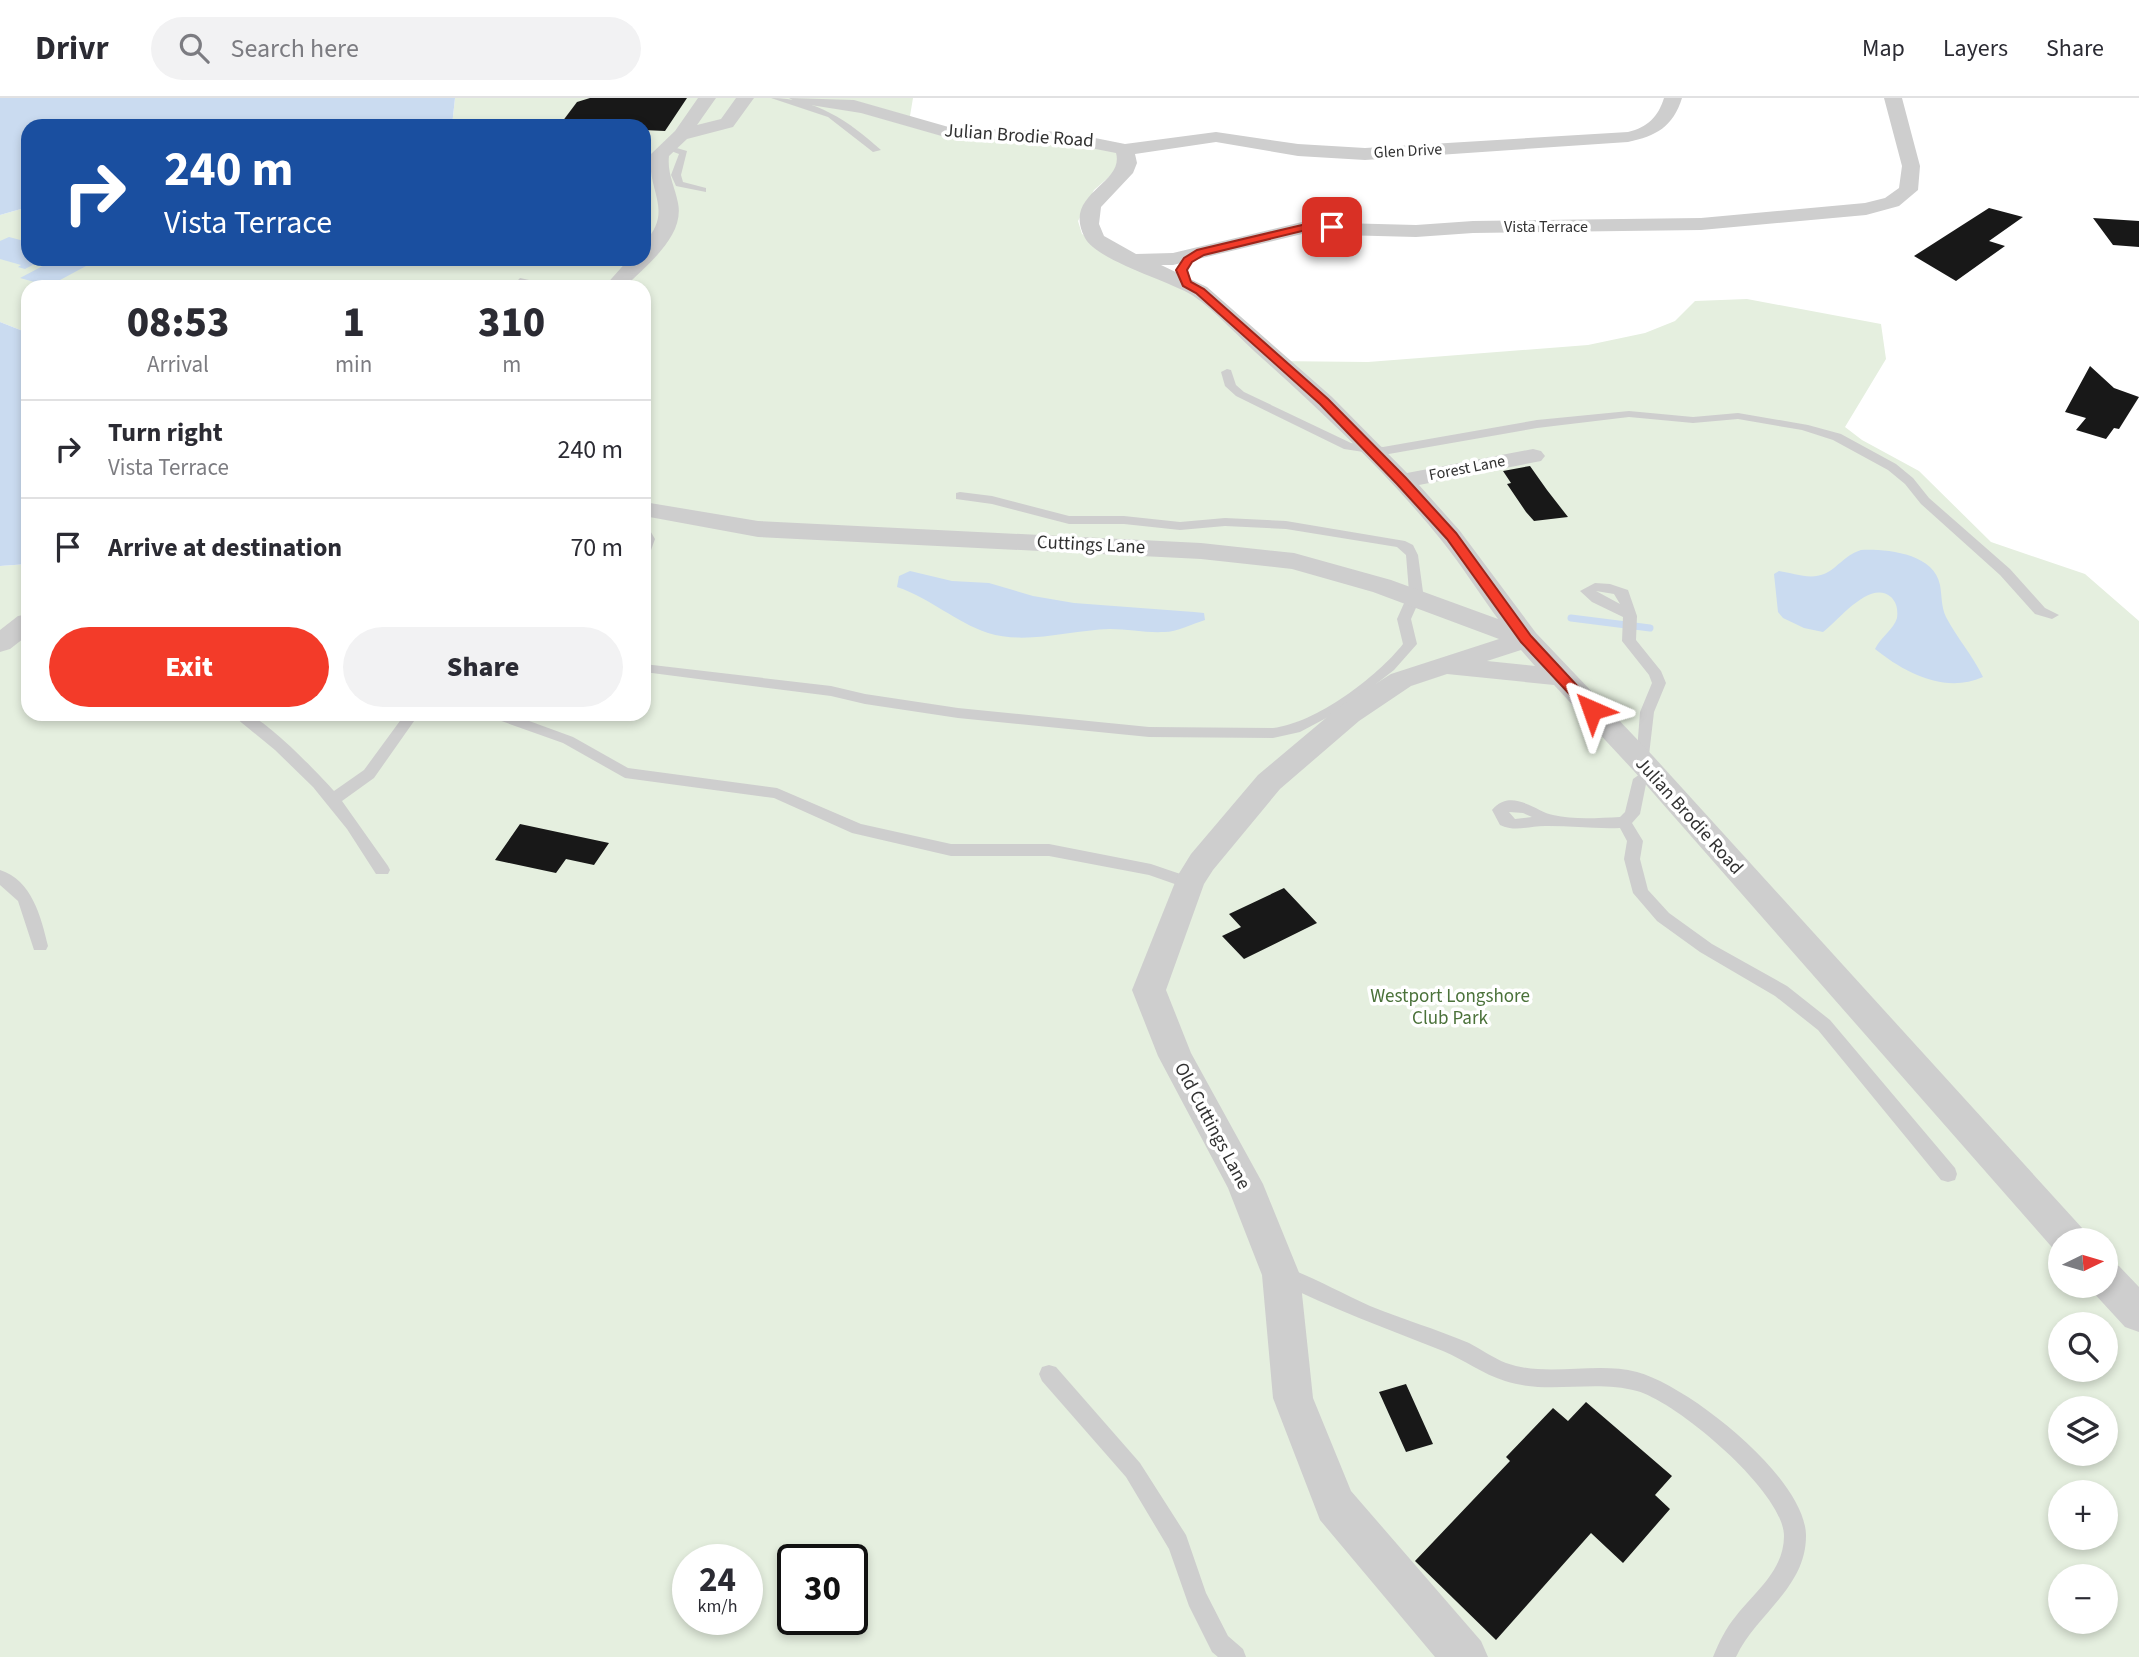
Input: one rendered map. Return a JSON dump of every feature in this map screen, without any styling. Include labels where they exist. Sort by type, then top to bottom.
[{"type":"street","points":[[651,247],[668,226],[670,209],[659,176],[658,163],[707,98]]},
{"type":"street","points":[[673,140],[727,123],[745,98]]},
{"type":"street","name":"Julian Brodie Road","points":[[797,98],[876,104],[939,131],[966,135],[1077,136],[1124,150],[1128,163],[1124,173],[1105,189],[1091,207],[1089,224],[1095,239],[1111,250],[1200,291],[1324,402],[1402,481],[1451,536],[1526,639],[1643,763],[2058,1228]]},
{"type":"street","name":"Glen Drive","points":[[1124,150],[1216,137],[1298,150],[1365,154],[1628,137],[1657,129],[1673,98]]},
{"type":"street","name":"Vista Terrace","points":[[1132,259],[1173,259],[1302,228],[1416,232],[1473,227],[1701,224],[1866,209],[1892,202],[1908,190],[1911,166],[1892,98]]},
{"type":"street","points":[[1186,284],[1181,270],[1188,260],[1201,252]]},
{"type":"street","points":[[620,280],[634,266]]},
{"type":"street","name":"Forest Lane","points":[[1402,481],[1533,456]]},
{"type":"street","name":"Cuttings Lane","points":[[651,510],[758,529],[1201,551],[1280,560],[1382,586],[1526,639]]},
{"type":"street","name":"Old Cuttings Lane","points":[[1465,1657],[1335,1505],[1293,1398],[1281,1275],[1245,1184],[1175,1056],[1149,990],[1189,883],[1202,862],[1276,776],[1349,714],[1401,680],[1526,639]]},
{"type":"street","name":"Old Cuttings Lane","points":[[1441,665],[1561,677]]},
{"type":"street","points":[[2118,1292],[2139,1314]]},
{"type":"lane","points":[[775,98],[835,117],[856,134],[860,141],[876,150]]},
{"type":"lane","points":[[673,140],[684,153],[676,176],[680,184],[703,190]]},
{"type":"lane","points":[[1227,372],[1231,386],[1248,399],[1292,417],[1348,446],[1383,452],[1525,426],[1629,414],[1693,420],[1738,416],[1804,427],[1837,438],[1892,467],[1909,481],[1925,501],[2005,572],[2040,611],[2052,615]]},
{"type":"lane","points":[[651,669],[831,691],[958,713],[1149,732],[1273,733],[1293,730],[1315,720],[1379,675],[1404,654],[1410,644],[1404,619],[1413,597],[1416,580],[1412,555],[1408,548],[1400,544],[1286,525],[1225,522],[1180,526],[1124,520],[1069,520],[992,500],[960,496]]},
{"type":"lane","points":[[1630,616],[1629,641],[1656,674],[1659,683],[1647,712],[1644,751]]},
{"type":"lane","points":[[247,721],[295,758],[332,800],[382,870]]},
{"type":"lane","points":[[332,800],[369,774],[407,721]]},
{"type":"lane","points":[[515,721],[568,740],[625,774],[777,793],[858,829],[951,850],[1049,849],[1151,870],[1189,883]]},
{"type":"lane","points":[[1546,820],[1593,824],[1624,822],[1632,814],[1640,779]]},
{"type":"lane","points":[[1624,822],[1635,841],[1632,859],[1641,893],[1663,917],[1706,948],[1780,991],[1824,1025],[1948,1174]]},
{"type":"lane","points":[[0,876],[25,898],[40,946]]},
{"type":"lane","points":[[1281,1275],[1364,1312],[1463,1351],[1501,1371],[1534,1379],[1601,1377],[1641,1383],[1688,1410],[1743,1452],[1781,1494],[1791,1513],[1795,1532],[1794,1547],[1788,1572],[1742,1623],[1729,1642],[1724,1657]]},
{"type":"lane","points":[[1049,1374],[1133,1470],[1178,1543],[1197,1598],[1220,1644],[1235,1657]]},
{"type":"green space","name":"Westport Longshore Club Park","points":[[455,98],[913,98],[910,116],[937,131],[1070,140],[1118,152],[1117,170],[1094,190],[1078,221],[1082,234],[1190,292],[1225,318],[1271,361],[1368,362],[1588,345],[1645,333],[1675,321],[1695,301],[1747,299],[1881,324],[1886,359],[1845,427],[1862,440],[1919,471],[1991,542],[2085,574],[2139,621],[2139,1657],[0,1657],[0,566],[21,564],[21,721],[651,721],[651,280],[21,280],[21,330],[0,322],[0,215],[21,209],[21,266],[651,266],[651,119],[453,119]]},
{"type":"water","points":[[0,98],[455,98],[453,119],[21,119],[21,209],[0,215]]},
{"type":"water","points":[[9,237],[21,240],[21,265],[0,259],[0,241]]},
{"type":"water","points":[[43,266],[86,266],[60,280],[20,278]]},
{"type":"water","points":[[0,322],[21,330],[21,564],[0,566]]},
{"type":"water","points":[[1861,550],[1908,555],[1929,566],[1940,585],[1946,617],[1983,677],[1969,682],[1940,682],[1912,673],[1875,649],[1897,618],[1895,602],[1883,593],[1864,597],[1823,632],[1804,628],[1783,618],[1778,612],[1774,574],[1779,571],[1819,576]]},
{"type":"water","points":[[910,571],[952,581],[989,583],[1033,596],[1074,603],[1204,613],[1205,620],[1169,632],[1110,629],[1018,638],[1003,636],[965,623],[897,587],[899,576]]},
{"type":"building","points":[[590,98],[687,98],[665,131],[651,130],[651,119],[564,119],[577,102]]},
{"type":"building","points":[[1989,208],[2023,217],[1989,241],[2005,246],[1956,281],[1914,256]]},
{"type":"building","points":[[2093,218],[2139,221],[2139,247],[2113,245]]},
{"type":"building","points":[[2090,366],[2114,388],[2139,397],[2119,429],[2114,428],[2106,439],[2076,430],[2086,418],[2065,412]]},
{"type":"building","points":[[1530,466],[1568,517],[1534,521],[1526,512],[1507,484],[1511,483],[1503,471]]},
{"type":"building","points":[[520,824],[609,843],[594,865],[566,859],[556,873],[495,860]]},
{"type":"building","points":[[1284,888],[1317,923],[1244,959],[1222,936],[1241,927],[1229,914]]},
{"type":"building","points":[[1406,1384],[1433,1444],[1406,1452],[1379,1392]]},
{"type":"building","points":[[1586,1402],[1672,1476],[1655,1495],[1670,1509],[1623,1563],[1591,1533],[1496,1640],[1415,1561],[1510,1461],[1506,1457],[1553,1408],[1568,1421]]},
{"type":"waterway","points":[[1571,618],[1650,628]]},
{"type":"route","points":[[1332,227],[1302,228],[1201,252],[1188,260],[1181,270],[1186,284],[1200,291],[1324,402],[1402,481],[1451,536],[1526,639],[1592,710]]}]
